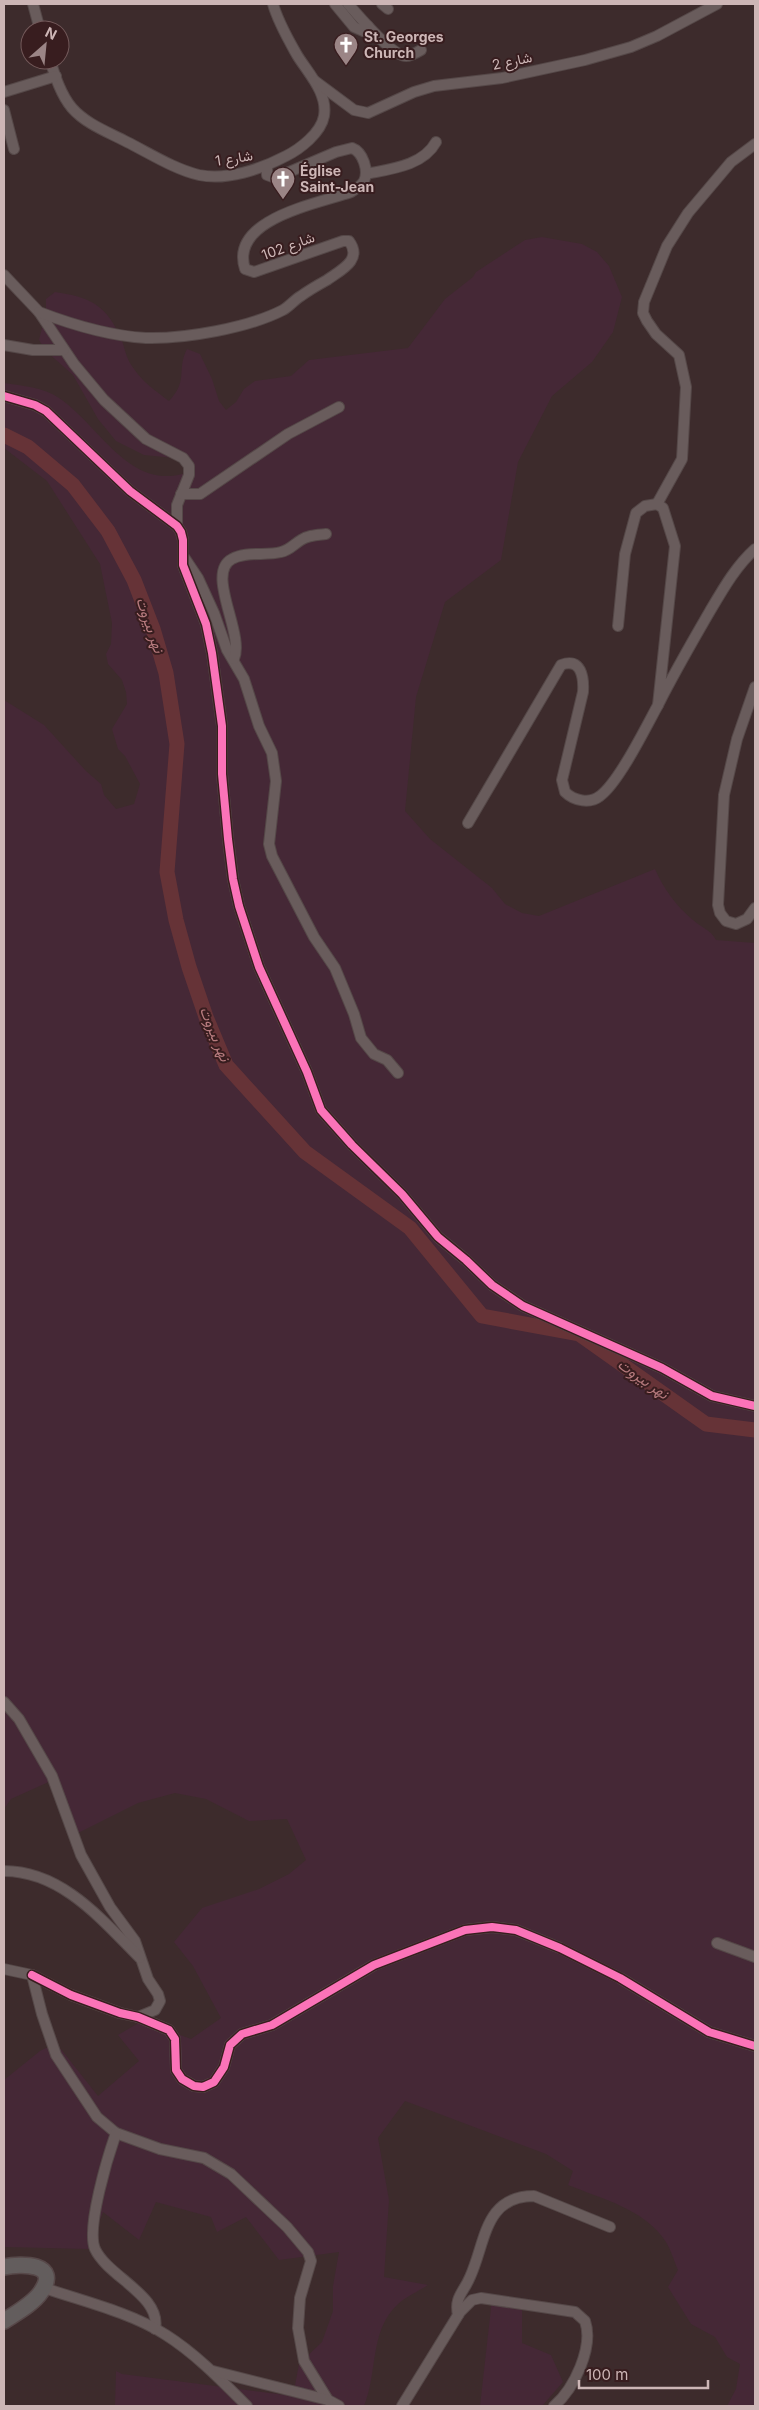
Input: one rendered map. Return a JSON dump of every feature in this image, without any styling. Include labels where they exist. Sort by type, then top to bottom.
[{"type":"highway","points":[[4,2267],[24,2264],[36,2265],[41,2269],[45,2277],[44,2288],[36,2298],[4,2322]]},
{"type":"street","points":[[33,4],[37,20]]},
{"type":"street","name":"شارع 1","points":[[54,70],[72,108],[90,123],[186,170],[199,175],[221,175],[235,174],[267,166],[294,152],[309,138],[322,123],[324,108],[315,81],[290,42],[273,4]]},
{"type":"street","points":[[335,4],[356,29],[363,31],[368,26]]},
{"type":"street","points":[[348,4],[368,26],[400,54],[410,56],[421,50]]},
{"type":"street","name":"شارع 2","points":[[315,81],[354,110],[368,113],[414,92],[434,86],[502,78],[585,60],[631,47],[657,36],[717,4]]},
{"type":"street","points":[[4,92],[56,76]]},
{"type":"street","points":[[4,110],[14,149]]},
{"type":"street","points":[[267,166],[268,175],[275,178],[336,152],[352,148],[358,152],[363,160],[366,174],[428,155],[436,142]]},
{"type":"street","points":[[657,504],[682,459],[686,387],[679,354],[656,334],[643,313],[644,302],[667,246],[684,219],[731,162],[755,144]]},
{"type":"street","name":"شارع 102","points":[[39,312],[90,329],[145,338],[208,333],[282,310],[334,275],[353,259],[355,253],[349,242],[343,241],[254,272],[245,269],[242,261],[248,237],[279,216],[351,192],[359,187],[366,174]]},
{"type":"street","points":[[4,274],[39,312],[64,350],[104,400],[146,439],[184,458],[189,466],[189,475],[177,505],[177,526],[183,540],[183,565],[206,624],[212,652],[222,726],[222,782],[233,879],[239,906],[259,967],[307,1072],[321,1110],[352,1145],[402,1194],[438,1238],[466,1260],[492,1285],[522,1306],[662,1368],[712,1396],[755,1406]]},
{"type":"street","points":[[4,345],[33,350],[64,350]]},
{"type":"street","points":[[4,396],[35,404],[46,411],[130,491],[177,526]]},
{"type":"street","points":[[181,494],[200,494],[288,434],[339,407]]},
{"type":"street","points":[[618,626],[625,554],[636,513],[645,506],[657,504],[663,508],[675,546],[658,705]]},
{"type":"street","points":[[234,659],[237,643],[222,574],[228,562],[233,558],[245,555],[267,555],[284,551],[301,539],[312,535],[326,534]]},
{"type":"street","points":[[468,823],[561,665],[570,663],[583,672],[584,679],[583,692],[562,780],[565,792],[575,799],[594,799],[605,791],[623,767],[726,586],[747,556],[755,549]]},
{"type":"street","points":[[182,554],[198,578],[214,613],[227,650],[244,679],[259,726],[272,753],[276,781],[269,834],[272,856],[310,929],[335,968],[354,1014],[361,1038],[374,1054],[387,1060],[398,1073]]},
{"type":"street","points":[[755,687],[738,739],[724,795],[717,888],[720,913],[726,921],[736,924],[747,919],[755,908]]},
{"type":"street","points":[[4,1702],[19,1719],[45,1762],[66,1809],[81,1855],[110,1907],[135,1940],[148,1979],[158,1994],[160,2001],[155,2010],[138,2017]]},
{"type":"street","points":[[4,1871],[13,1871],[44,1878],[72,1893],[141,1959]]},
{"type":"street","points":[[4,1969],[32,1975],[71,1995],[120,2013],[138,2017],[169,2030],[175,2039],[176,2070],[179,2075],[187,2083],[204,2086],[214,2082],[224,2067],[230,2045],[242,2034],[272,2026],[374,1965],[434,1940],[465,1930],[504,1927],[545,1942],[620,1978],[709,2032],[755,2046]]},
{"type":"street","points":[[717,1943],[755,1957]]},
{"type":"street","points":[[32,1975],[42,2014],[56,2055],[98,2117],[116,2133],[160,2149],[204,2158],[231,2174],[287,2227],[308,2252],[311,2261],[300,2298],[298,2328],[304,2361],[328,2400]]},
{"type":"street","points":[[116,2133],[94,2217],[93,2237],[95,2249],[105,2263],[147,2302],[155,2314],[155,2329]]},
{"type":"street","points":[[458,2315],[457,2300],[471,2276],[485,2233],[499,2208],[509,2200],[521,2196],[534,2196],[610,2227]]},
{"type":"street","points":[[44,2288],[129,2318],[166,2335],[212,2371],[247,2406]]},
{"type":"street","points":[[402,2406],[458,2315],[472,2300],[481,2298],[569,2311],[581,2316],[587,2327],[586,2347],[578,2372],[564,2402],[554,2406]]},
{"type":"street","points":[[212,2371],[328,2400],[339,2406]]},
{"type":"shaded area","points":[[542,237],[582,244],[597,252],[609,266],[622,297],[613,332],[592,362],[552,396],[518,462],[501,560],[445,602],[416,697],[405,811],[430,839],[492,888],[505,904],[522,913],[539,916],[655,869],[676,903],[687,915],[711,933],[716,940],[755,943],[755,2406],[727,2406],[736,2389],[740,2364],[727,2357],[715,2337],[691,2324],[668,2287],[678,2270],[669,2248],[647,2221],[622,2206],[568,2185],[573,2171],[546,2154],[405,2101],[378,2138],[389,2200],[384,2277],[428,2285],[398,2304],[382,2327],[364,2406],[115,2406],[116,2371],[122,2374],[293,2396],[299,2364],[322,2342],[333,2311],[333,2286],[339,2252],[279,2260],[246,2217],[217,2232],[211,2217],[156,2202],[139,2240],[103,2212],[89,2249],[4,2247],[4,2080],[40,2051],[54,2044],[60,2048],[98,2096],[139,2061],[118,2035],[142,2021],[191,2039],[221,2018],[193,1966],[174,1942],[202,1908],[259,1889],[289,1874],[306,1860],[287,1819],[249,1821],[206,1799],[175,1793],[138,1803],[78,1833],[53,1780],[11,1799],[4,1809],[4,700],[44,725],[86,771],[101,784],[104,795],[116,809],[134,804],[140,784],[125,756],[118,749],[112,729],[127,704],[122,680],[108,664],[106,654],[111,644],[112,623],[100,564],[47,481],[4,448],[4,383],[53,394],[74,410],[104,441],[136,467],[154,474],[173,476],[195,469],[184,459],[144,455],[116,441],[98,419],[73,375],[46,351],[39,340],[46,312],[46,299],[55,292],[86,299],[101,308],[113,323],[121,338],[128,360],[134,370],[169,401],[179,387],[182,363],[187,349],[200,354],[212,379],[219,401],[226,410],[236,402],[244,389],[255,381],[291,376],[309,360],[408,348],[445,299],[473,277],[476,272],[525,240]]},
{"type":"shaded area","points":[[492,2299],[522,2299],[522,2343],[551,2355],[563,2382],[542,2406],[480,2406]]},
{"type":"waterway","name":"نهر بيروت","points":[[4,435],[28,447],[73,485],[108,531],[134,580],[153,629],[166,673],[177,744],[167,872],[176,920],[189,967],[206,1017],[226,1065],[305,1152],[410,1228],[482,1316],[579,1334],[706,1424],[755,1430]]},
{"type":"cycle path","points":[[4,396],[35,405],[46,411],[130,491],[177,526],[181,532],[183,540],[183,565],[206,624],[212,653],[222,726],[222,774],[228,839],[233,879],[239,906],[259,967],[307,1072],[321,1110],[352,1145],[402,1194],[438,1237],[492,1285],[523,1306],[662,1368],[712,1396],[755,1406]]},
{"type":"cycle path","points":[[32,1975],[71,1995],[120,2013],[138,2017],[169,2030],[175,2039],[176,2070],[182,2079],[194,2086],[203,2087],[214,2082],[224,2067],[230,2045],[242,2034],[272,2025],[374,1965],[465,1930],[492,1927],[516,1930],[560,1948],[620,1978],[709,2032],[755,2046]]},
{"type":"place","name":"St. Georges Church","points":[[346,66]]},
{"type":"place","name":"Église Saint-Jean","points":[[283,200]]}]
